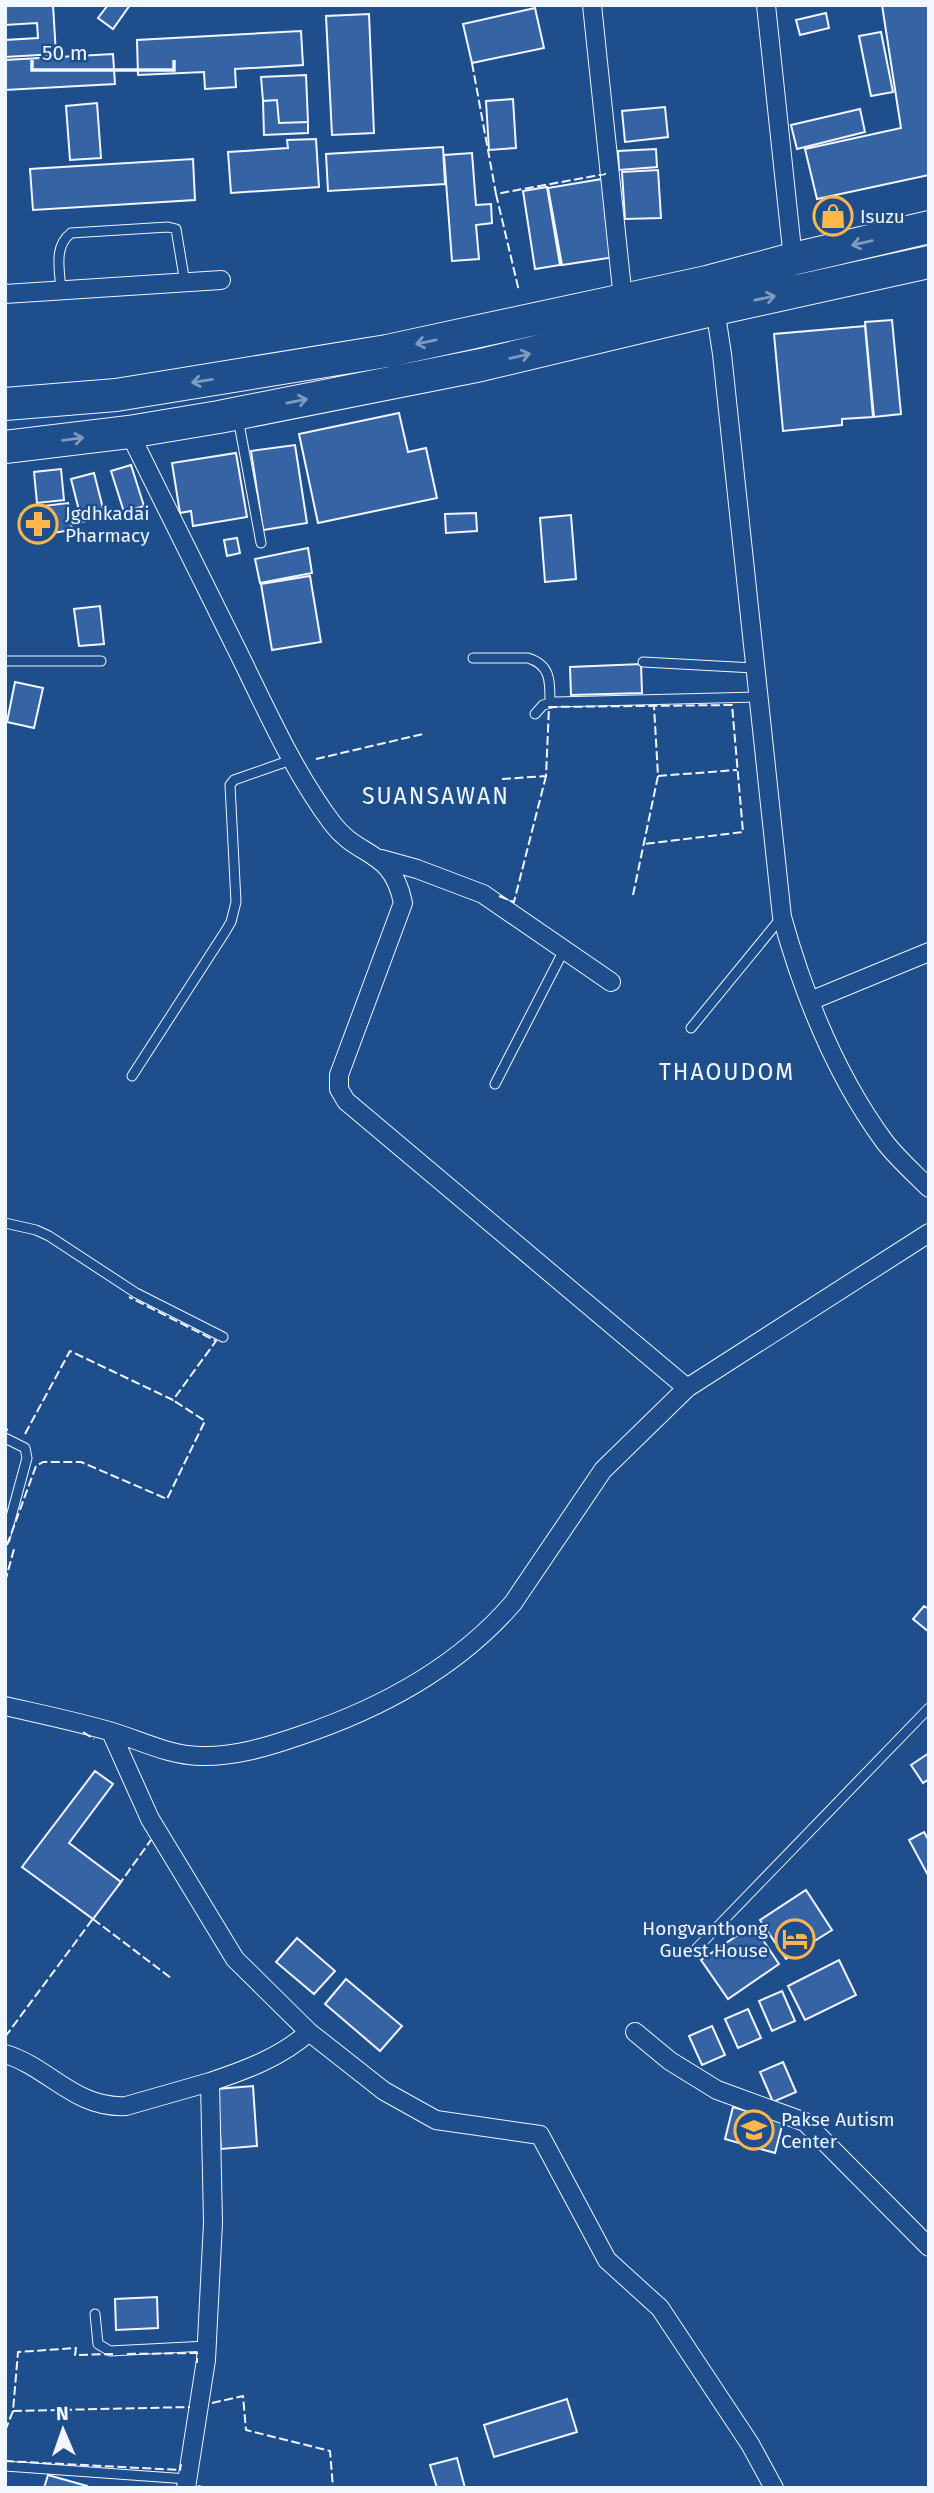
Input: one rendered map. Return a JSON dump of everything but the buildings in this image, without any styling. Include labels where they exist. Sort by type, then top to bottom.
[{"type":"highway","points":[[5,447],[129,432],[481,365],[711,296],[793,259],[929,227]]},
{"type":"highway","points":[[5,404],[116,395],[387,351],[623,299],[711,296],[929,262]]},
{"type":"street","points":[[592,5],[623,299]]},
{"type":"street","points":[[766,5],[793,259]]},
{"type":"street","points":[[5,294],[221,281]]},
{"type":"street","points":[[711,296],[782,917],[825,1039],[854,1094],[886,1143],[929,1188]]},
{"type":"street","points":[[129,432],[291,760],[333,824],[345,837],[381,859],[417,869],[483,894],[611,982]]},
{"type":"street","points":[[381,859],[399,884],[403,903],[339,1075],[339,1089],[346,1101],[687,1388]]},
{"type":"street","points":[[810,1001],[929,951]]},
{"type":"street","points":[[5,1706],[111,1732],[166,1752],[225,1756],[272,1745],[332,1725],[379,1705],[433,1674],[477,1642],[513,1603],[603,1470],[687,1388],[929,1233]]},
{"type":"street","points":[[111,1732],[150,1819],[235,1959],[309,2032],[384,2091],[436,2120],[540,2135],[607,2260],[660,2308],[750,2444],[774,2488]]},
{"type":"street","points":[[5,2054],[22,2061],[74,2094],[115,2107],[210,2082],[255,2066],[297,2043],[309,2032]]},
{"type":"street","points":[[635,2032],[670,2061],[717,2090],[805,2122],[929,2247]]},
{"type":"street","points":[[187,2483],[207,2346],[213,2223],[210,2082]]},
{"type":"lane","points":[[61,291],[58,249],[71,233],[167,227],[176,229],[185,283]]},
{"type":"lane","points":[[237,413],[261,544]]},
{"type":"lane","points":[[473,658],[535,660],[544,667],[550,678],[550,702]]},
{"type":"lane","points":[[5,661],[101,661]]},
{"type":"lane","points":[[643,662],[754,668]]},
{"type":"lane","points":[[535,714],[550,702],[757,697]]},
{"type":"lane","points":[[132,1076],[225,932],[234,912],[236,902],[230,785],[234,780],[291,760]]},
{"type":"lane","points":[[691,1027],[782,917]]},
{"type":"lane","points":[[495,1084],[564,950]]},
{"type":"lane","points":[[5,1223],[49,1236],[136,1293],[223,1337]]},
{"type":"lane","points":[[5,1438],[25,1448],[27,1458],[5,1539]]},
{"type":"lane","points":[[694,1951],[929,1708]]},
{"type":"lane","points":[[96,2314],[98,2344],[110,2351],[207,2346]]},
{"type":"lane","points":[[5,2466],[187,2483]]},
{"type":"fence","points":[[472,63],[496,194],[605,173]]},
{"type":"fence","points":[[496,194],[519,291]]},
{"type":"fence","points":[[502,779],[546,776],[549,707],[732,705],[743,832],[644,844]]},
{"type":"fence","points":[[633,895],[658,776],[654,706]]},
{"type":"fence","points":[[316,759],[423,734]]},
{"type":"fence","points":[[658,776],[737,770]]},
{"type":"fence","points":[[499,896],[514,902],[546,776]]},
{"type":"fence","points":[[25,1434],[70,1351],[173,1400],[216,1341],[129,1297]]},
{"type":"fence","points":[[7,1545],[36,1466],[43,1462],[81,1462],[167,1499],[205,1421],[173,1400]]},
{"type":"fence","points":[[5,1582],[14,1549]]},
{"type":"fence","points":[[83,1732],[94,1739]]},
{"type":"fence","points":[[118,1886],[151,1840]]},
{"type":"fence","points":[[5,2037],[95,1916]]},
{"type":"fence","points":[[93,1919],[171,1978]]},
{"type":"fence","points":[[5,2431],[13,2411],[18,2352],[76,2348],[75,2355],[113,2354]]},
{"type":"fence","points":[[127,2354],[197,2353],[197,2363]]},
{"type":"fence","points":[[212,2403],[243,2396],[246,2430],[330,2451],[333,2488]]},
{"type":"fence","points":[[13,2411],[190,2407]]},
{"type":"fence","points":[[5,2461],[180,2470],[181,2464]]},
{"type":"fence","points":[[198,2486],[206,2488]]},
{"type":"place","name":"Isuzu","points":[[833,216]]},
{"type":"place","name":"Jgdhkadai Pharmacy","points":[[38,524]]},
{"type":"place","name":"Hongvanthong Guest House","points":[[795,1939]]},
{"type":"place","name":"Pakse Autism Center","points":[[754,2130]]},
{"type":"district","name":"SUANSAWAN","points":[[436,796]]},
{"type":"district","name":"THAOUDOM","points":[[727,1072]]}]
